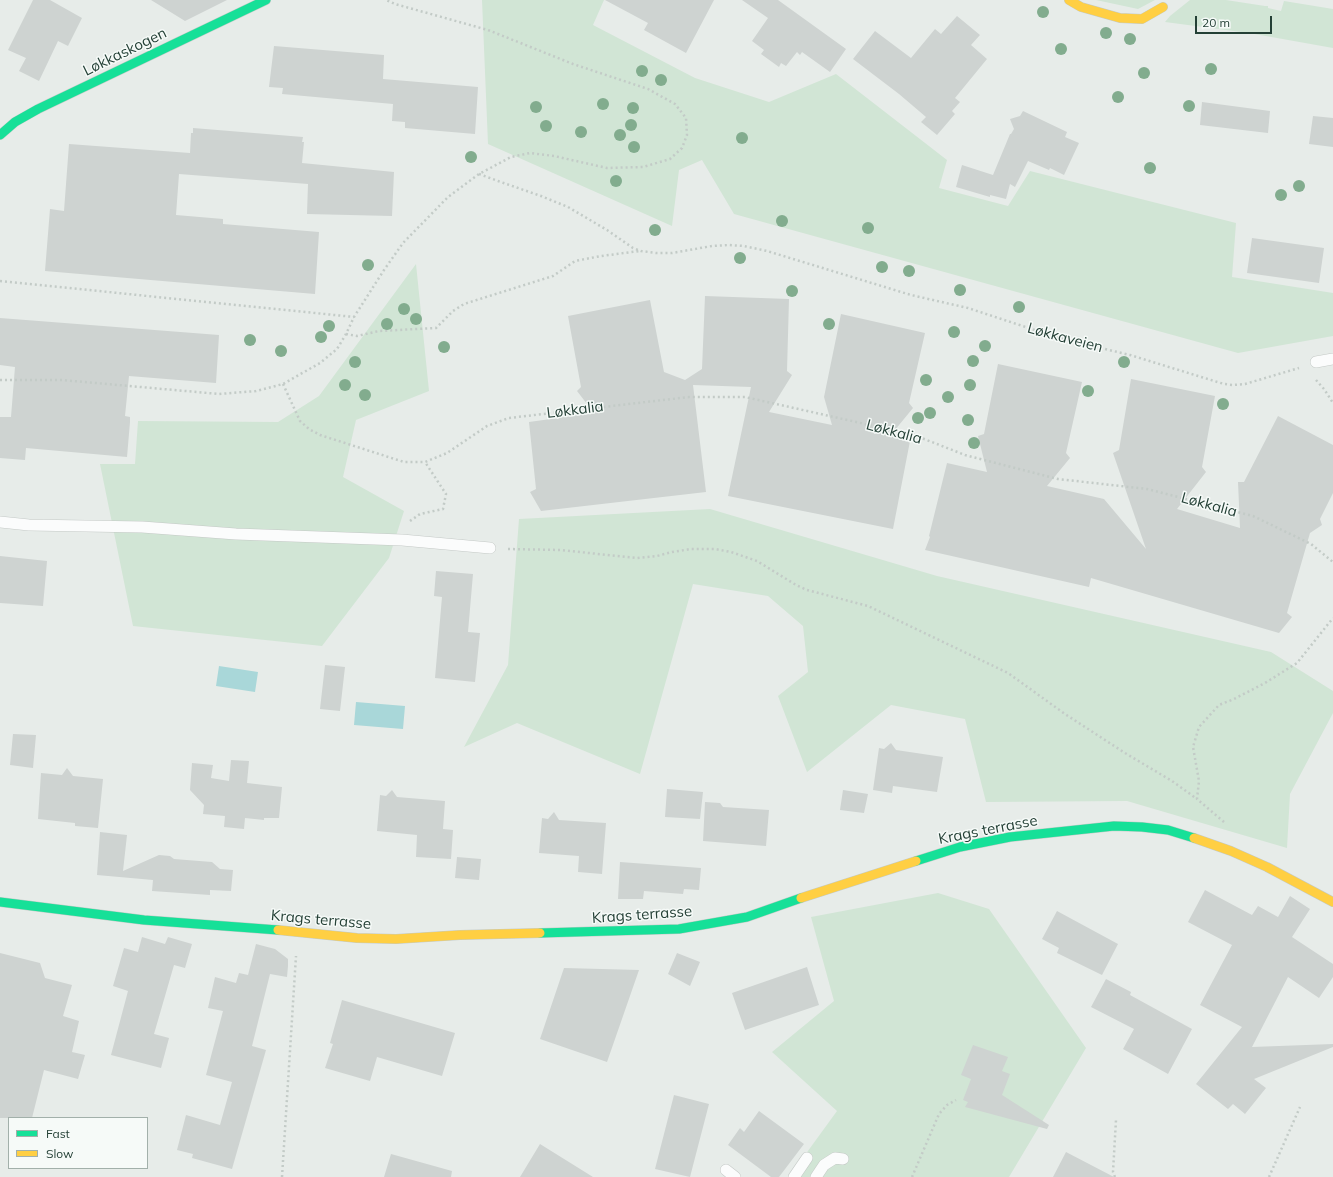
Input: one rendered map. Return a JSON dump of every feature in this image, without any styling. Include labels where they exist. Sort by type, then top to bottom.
[{"type":"street","name":"Løkkaskogen","points":[[0,135],[15,122],[38,109],[266,0]]},
{"type":"street","points":[[1069,0],[1082,7],[1120,18],[1142,19],[1163,7]]},
{"type":"street","name":"Krags terrasse","points":[[0,902],[144,920],[357,938],[396,939],[460,935],[610,932],[686,928],[746,916],[960,847],[1010,837],[1114,826],[1168,830],[1230,851],[1333,902]]},
{"type":"lane","points":[[1163,7],[1173,0]]},
{"type":"lane","points":[[1316,362],[1333,359]]},
{"type":"lane","points":[[0,522],[29,525],[142,527],[236,534],[402,540],[490,548]]},
{"type":"lane","points":[[794,1177],[807,1158]]},
{"type":"lane","points":[[816,1177],[824,1165],[835,1158],[843,1159]]},
{"type":"path","points":[[0,380],[62,380],[219,394],[256,391],[283,384],[320,363],[337,349],[354,317],[384,270],[403,244],[448,197],[479,174],[511,157],[530,153],[554,156],[608,168],[643,167],[670,159],[682,148],[687,135],[686,118],[675,104],[648,89],[573,64],[488,30],[395,4],[386,0]]},
{"type":"path","points":[[479,174],[568,207],[607,230],[633,248],[641,251]]},
{"type":"path","name":"Løkkaveien","points":[[641,251],[661,253],[712,246],[744,246],[767,251],[911,295],[982,313],[1059,338],[1130,355],[1224,384],[1245,384],[1301,367]]},
{"type":"path","points":[[346,334],[357,336],[379,332],[436,328],[453,311],[464,304],[553,276],[575,261],[641,251]]},
{"type":"path","points":[[0,281],[354,317]]},
{"type":"path","points":[[1315,379],[1333,403]]},
{"type":"path","points":[[283,384],[300,421],[309,429],[320,435],[404,462],[425,462],[446,494],[443,509],[420,514],[408,522],[402,540]]},
{"type":"path","name":"Løkkalia","points":[[425,462],[447,452],[487,426],[509,418],[688,397],[745,397],[914,436],[965,455],[1058,479],[1147,489],[1253,516],[1311,544],[1333,562]]},
{"type":"path","points":[[490,548],[560,550],[637,558],[657,556],[691,548],[731,552],[757,561],[807,590],[868,606],[1008,673],[1065,714],[1124,753],[1172,781],[1197,798],[1230,826]]},
{"type":"path","points":[[1197,798],[1199,781],[1193,747],[1199,727],[1219,704],[1234,699],[1265,683],[1297,663],[1333,618]]},
{"type":"path","points":[[282,1177],[297,932]]},
{"type":"path","points":[[912,1177],[939,1114],[947,1105],[956,1100]]},
{"type":"path","points":[[1269,1177],[1300,1107]]},
{"type":"path","points":[[1115,1177],[1112,1172],[1116,1120]]},
{"type":"green space","points":[[482,0],[604,0],[593,25],[695,78],[769,102],[836,74],[947,160],[939,188],[1008,206],[1030,171],[1236,223],[1232,277],[1333,293],[1333,336],[1238,353],[734,214],[702,160],[679,170],[672,226],[488,144]]},
{"type":"green space","points":[[1096,0],[1155,0],[1138,9]]},
{"type":"green space","points":[[1190,0],[1226,0],[1268,6],[1268,8],[1281,11],[1284,1],[1333,9],[1333,48],[1249,33],[1165,22],[1170,16]]},
{"type":"green space","points":[[416,264],[429,391],[356,420],[343,477],[404,511],[389,558],[322,646],[133,626],[100,464],[135,464],[138,421],[278,422],[319,396]]},
{"type":"green space","points":[[710,509],[937,576],[1271,652],[1333,691],[1333,713],[1290,794],[1287,848],[1127,801],[986,802],[965,719],[891,705],[807,772],[778,696],[808,672],[803,626],[768,596],[693,584],[640,774],[517,723],[464,747],[508,665],[519,519]]},
{"type":"green space","points":[[938,893],[989,909],[1086,1048],[1009,1177],[789,1177],[837,1111],[772,1052],[834,1001],[811,917]]},
{"type":"water","points":[[219,666],[258,672],[255,692],[216,686]]},
{"type":"water","points":[[356,702],[405,706],[403,729],[354,725]]},
{"type":"building","points":[[33,0],[50,0],[82,18],[68,46],[58,41],[39,81],[19,71],[26,58],[8,50]]},
{"type":"building","points":[[151,0],[227,0],[185,21]]},
{"type":"building","points":[[605,0],[714,0],[686,53],[644,30],[648,23]]},
{"type":"building","points":[[742,0],[778,0],[846,49],[830,72],[802,52],[800,55],[797,52],[786,66],[781,63],[779,67],[761,54],[764,50],[752,41],[768,18]]},
{"type":"building","points":[[957,16],[980,35],[971,45],[987,59],[955,98],[960,102],[952,111],[955,114],[937,135],[921,122],[926,117],[899,94],[853,59],[875,31],[911,58],[935,29],[941,34]]},
{"type":"building","points":[[274,46],[384,55],[383,79],[478,87],[475,134],[405,128],[405,122],[392,121],[393,104],[282,94],[283,88],[269,87]]},
{"type":"building","points":[[1202,102],[1270,111],[1268,133],[1200,125]]},
{"type":"building","points":[[1023,111],[1067,132],[1065,137],[1079,143],[1064,175],[1050,168],[1049,170],[1028,161],[1015,187],[1010,184],[1006,199],[990,195],[990,197],[956,187],[962,165],[993,175],[1010,134],[1014,129],[1010,119],[1020,116]]},
{"type":"building","points":[[1313,116],[1333,118],[1333,147],[1309,144]]},
{"type":"building","points":[[193,128],[303,137],[302,163],[394,172],[392,216],[307,214],[308,184],[179,174],[176,215],[223,219],[223,224],[319,232],[315,294],[45,271],[50,209],[64,211],[69,144],[190,153],[191,133],[193,133]]},
{"type":"building","points":[[1252,238],[1324,248],[1319,283],[1247,273]]},
{"type":"building","points":[[705,296],[789,299],[787,371],[792,375],[769,412],[832,425],[824,397],[841,314],[925,333],[909,403],[913,408],[890,436],[910,441],[893,529],[728,496],[751,387],[693,385],[706,492],[541,511],[530,492],[536,489],[529,422],[594,413],[577,391],[581,387],[568,316],[650,300],[664,372],[685,380],[702,369]]},
{"type":"building","points":[[0,318],[219,335],[216,383],[129,376],[125,416],[130,417],[127,457],[26,448],[25,460],[0,458],[0,417],[11,417],[15,367],[0,365]]},
{"type":"building","points":[[998,364],[1082,382],[1066,453],[1070,458],[1047,486],[1104,499],[1146,549],[1113,453],[1119,450],[1131,379],[1215,396],[1202,467],[1206,472],[1177,509],[1240,528],[1238,482],[1244,482],[1278,416],[1333,445],[1333,493],[1320,519],[1322,525],[1310,533],[1287,613],[1292,617],[1279,633],[1091,578],[1089,587],[925,550],[930,537],[947,463],[987,472],[978,436],[984,434]]},
{"type":"building","points":[[0,556],[47,561],[43,606],[0,603]]},
{"type":"building","points":[[436,571],[473,574],[468,632],[480,633],[475,682],[435,678],[442,597],[434,596]]},
{"type":"building","points":[[325,665],[345,667],[340,711],[320,709]]},
{"type":"building","points":[[13,734],[36,735],[33,768],[10,765]]},
{"type":"building","points":[[891,743],[896,750],[943,757],[937,792],[893,786],[892,793],[873,790],[879,748],[884,749]]},
{"type":"building","points":[[231,760],[249,761],[247,783],[282,787],[279,818],[264,818],[264,820],[245,818],[244,829],[224,827],[225,816],[203,814],[204,805],[190,790],[192,763],[213,765],[211,778],[229,781]]},
{"type":"building","points":[[67,768],[73,776],[103,779],[98,828],[75,826],[75,823],[38,819],[41,773],[62,775]]},
{"type":"building","points":[[667,789],[703,792],[700,819],[665,817]]},
{"type":"building","points":[[392,790],[397,797],[445,801],[443,829],[453,830],[451,859],[416,857],[417,835],[377,831],[380,795],[386,796]]},
{"type":"building","points":[[843,790],[868,794],[864,813],[840,810]]},
{"type":"building","points":[[705,802],[720,803],[723,807],[769,810],[766,846],[703,841]]},
{"type":"building","points":[[554,812],[559,820],[606,823],[602,874],[578,872],[579,856],[539,853],[542,818],[548,819]]},
{"type":"building","points":[[100,832],[127,835],[123,871],[159,855],[170,856],[174,859],[212,862],[220,869],[233,870],[231,891],[210,890],[210,895],[152,891],[153,880],[97,875]]},
{"type":"building","points":[[457,857],[481,859],[479,880],[455,878]]},
{"type":"building","points":[[620,862],[701,868],[699,890],[684,889],[683,894],[644,891],[643,899],[618,899]]},
{"type":"building","points":[[1205,890],[1252,915],[1258,906],[1278,917],[1290,896],[1310,909],[1292,937],[1333,964],[1333,977],[1319,998],[1288,977],[1252,1047],[1333,1044],[1333,1047],[1254,1079],[1266,1088],[1245,1114],[1233,1104],[1228,1109],[1196,1084],[1242,1027],[1200,1005],[1232,945],[1188,922]]},
{"type":"building","points":[[1057,911],[1118,944],[1102,975],[1057,953],[1059,948],[1042,939]]},
{"type":"building","points":[[142,937],[165,944],[168,937],[192,944],[185,968],[174,965],[154,1034],[169,1038],[161,1068],[111,1055],[128,991],[113,986],[124,948],[138,952]]},
{"type":"building","points":[[256,944],[275,949],[288,959],[287,977],[270,974],[252,1046],[266,1050],[232,1169],[192,1158],[193,1154],[177,1150],[186,1115],[220,1125],[232,1082],[206,1075],[223,1011],[208,1008],[215,977],[236,983],[239,973],[248,975]]},
{"type":"building","points":[[0,953],[40,963],[45,978],[72,985],[63,1016],[79,1021],[72,1052],[85,1055],[78,1079],[44,1070],[32,1117],[0,1118]]},
{"type":"building","points":[[677,953],[700,962],[690,986],[668,974]]},
{"type":"building","points":[[807,967],[819,1005],[745,1030],[732,993]]},
{"type":"building","points":[[564,968],[639,970],[607,1062],[540,1039]]},
{"type":"building","points":[[1106,979],[1131,992],[1130,995],[1192,1029],[1168,1074],[1123,1049],[1134,1029],[1091,1007]]},
{"type":"building","points":[[342,1000],[455,1033],[442,1076],[377,1057],[370,1081],[325,1068],[333,1044],[330,1043]]},
{"type":"building","points":[[973,1045],[1008,1057],[1002,1071],[1010,1074],[1002,1095],[1049,1125],[1047,1129],[965,1107],[968,1102],[963,1100],[971,1079],[961,1075]]},
{"type":"building","points":[[674,1095],[709,1104],[690,1177],[655,1169]]},
{"type":"building","points":[[759,1111],[804,1144],[779,1177],[771,1177],[728,1145],[740,1128],[744,1132]]},
{"type":"building","points":[[540,1144],[593,1177],[520,1177]]},
{"type":"building","points":[[1066,1152],[1114,1177],[1053,1177]]},
{"type":"building","points":[[391,1154],[452,1171],[451,1177],[384,1177]]},
{"type":"traffic: fast","points":[[0,135],[15,122],[38,109],[266,0]]},
{"type":"traffic: fast","points":[[916,861],[960,847],[1010,837],[1114,826],[1168,830],[1194,838]]},
{"type":"traffic: fast","points":[[540,933],[679,929],[747,917],[801,898]]},
{"type":"traffic: fast","points":[[0,902],[144,920],[278,930]]},
{"type":"traffic: slow","points":[[1069,0],[1081,7],[1120,18],[1142,19],[1163,7]]},
{"type":"traffic: slow","points":[[1194,838],[1231,851],[1267,867],[1333,902]]},
{"type":"traffic: slow","points":[[801,898],[916,861]]},
{"type":"traffic: slow","points":[[278,930],[357,938],[396,939],[460,935],[540,933]]}]
